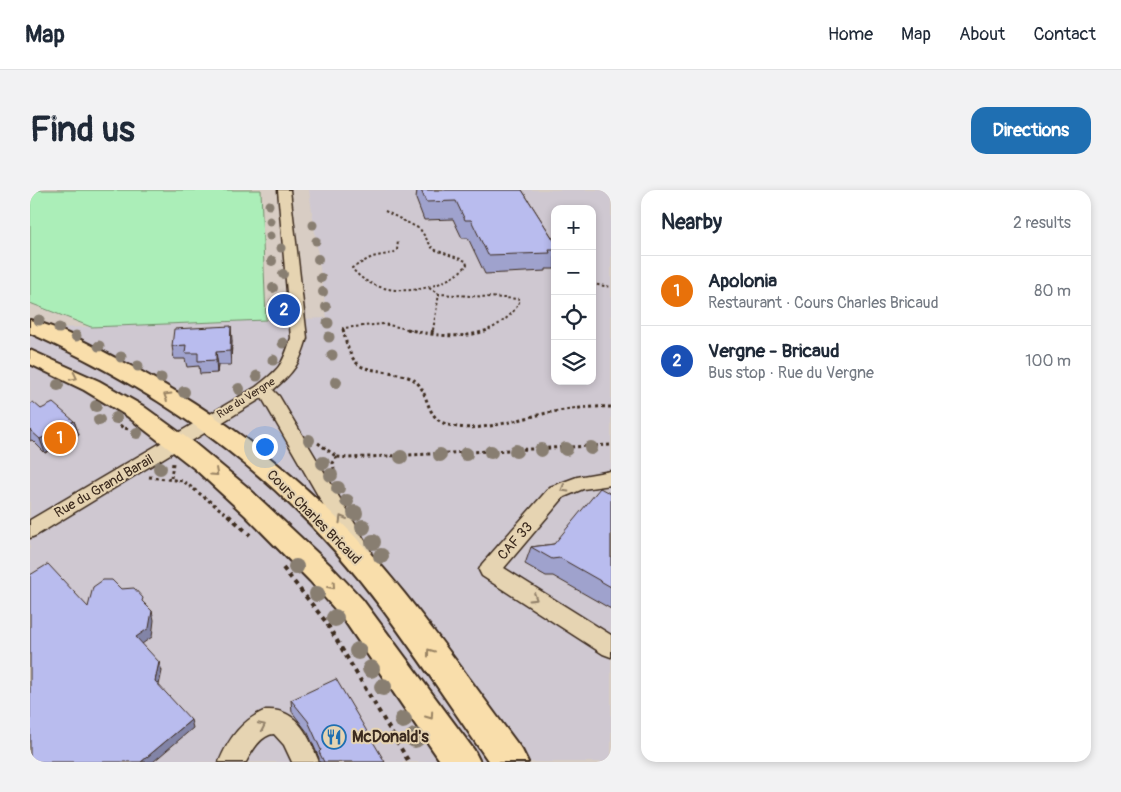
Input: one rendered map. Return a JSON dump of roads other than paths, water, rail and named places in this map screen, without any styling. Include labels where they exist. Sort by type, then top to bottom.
[{"type":"main road","name":"Cours Charles Bricaud","points":[[30,326],[111,363],[208,422],[236,443],[297,496],[374,577],[510,762]]},
{"type":"main road","points":[[30,356],[94,387],[148,420],[169,448],[263,517],[335,589],[395,665],[462,762]]},
{"type":"street","name":"Rue du Vergne","points":[[169,448],[208,422],[262,391],[285,372],[293,358],[299,338],[284,190]]},
{"type":"street","points":[[262,391],[271,396],[360,549],[374,577]]},
{"type":"street","name":"Rue du Grand Barail","points":[[30,530],[169,448]]},
{"type":"street","name":"CAF 33","points":[[611,478],[585,480],[558,492],[490,570],[611,647]]},
{"type":"street","points":[[232,762],[240,746],[251,732],[262,724],[272,722],[284,725],[291,732],[306,762]]},
{"type":"place","name":"Vergne - Bricaud","points":[[284,310]]},
{"type":"place","name":"Apolonia","points":[[60,438]]},
{"type":"place","name":"McDonald's","points":[[334,737]]}]
